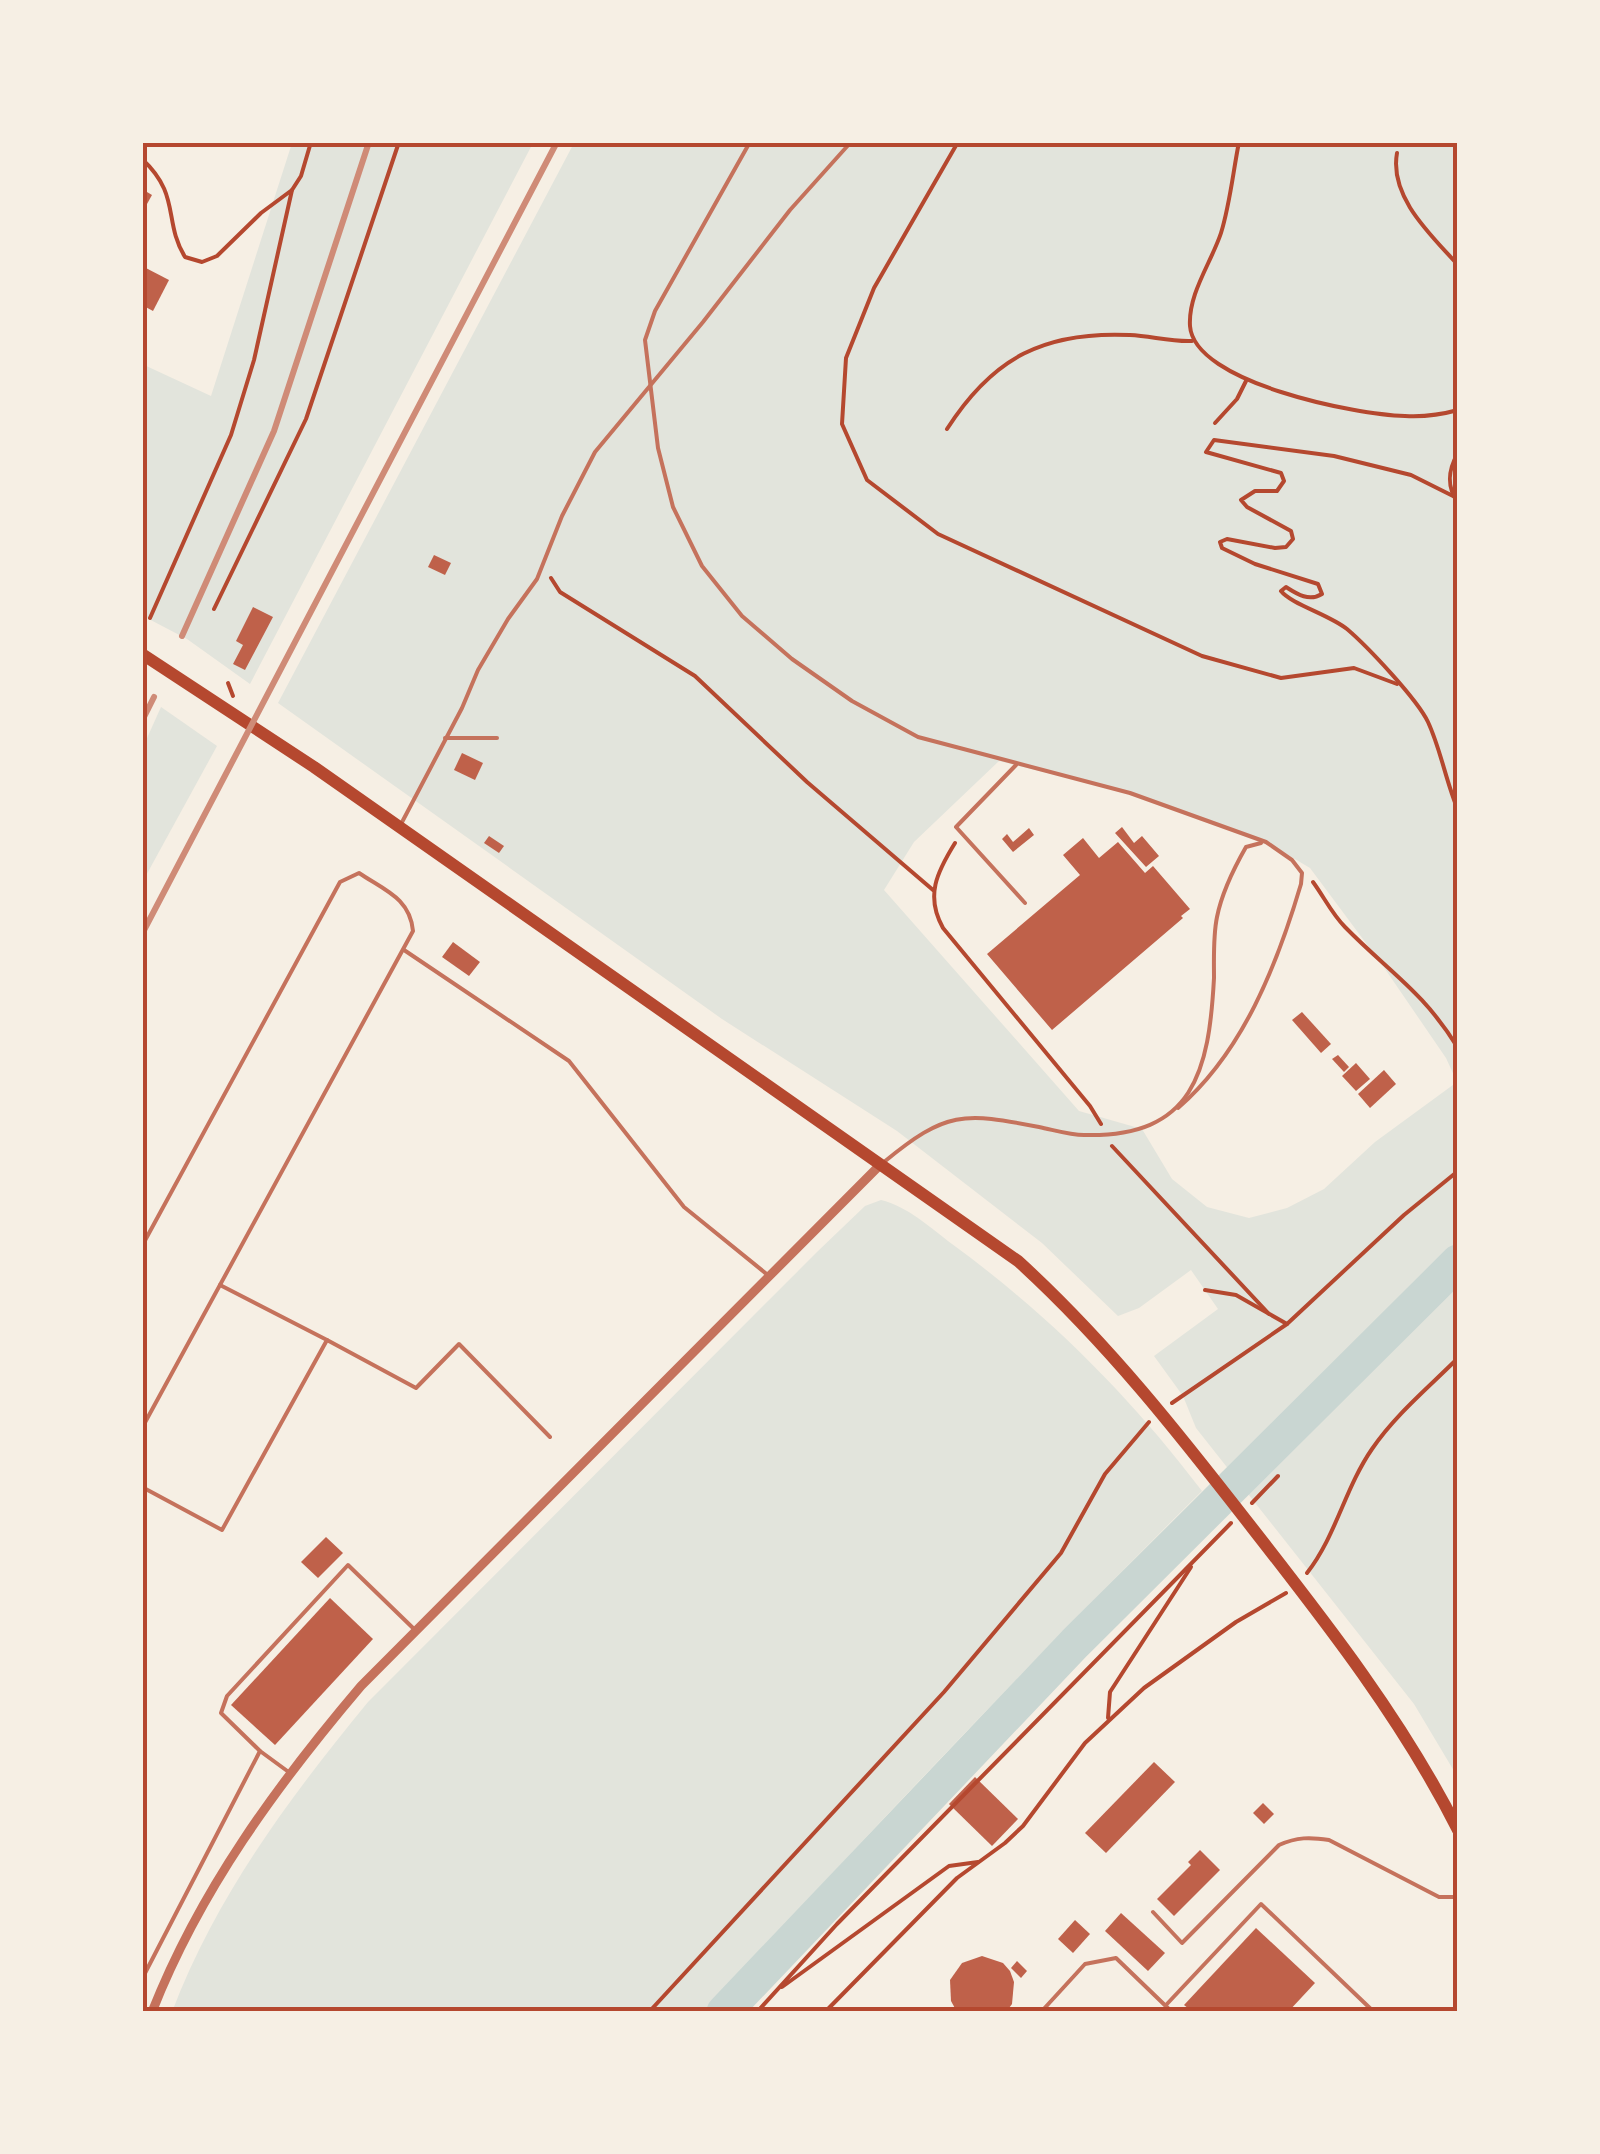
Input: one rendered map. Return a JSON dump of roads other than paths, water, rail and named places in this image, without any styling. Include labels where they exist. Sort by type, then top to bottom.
[{"type":"main road","points":[[142,654],[399,828],[1018,1262],[1041,1282],[1114,1358],[1184,1440],[1272,1553],[1394,1718],[1458,1830]]},
{"type":"street","points":[[152,2012],[168,1972],[218,1878],[290,1773],[361,1686],[880,1165]]},
{"type":"lane","points":[[750,142],[645,340],[658,448],[674,507],[702,566],[742,616],[792,659],[918,737],[1130,793],[1266,842],[1292,860],[1302,873],[1292,917],[1268,978],[1206,1084],[1178,1108],[1142,1129],[1084,1136],[998,1119],[948,1119],[910,1140],[880,1165]]},
{"type":"lane","points":[[399,828],[478,670],[542,566],[595,452],[790,210],[851,142]]},
{"type":"lane","points":[[446,738],[497,738]]},
{"type":"lane","points":[[1016,765],[956,827],[1025,903]]},
{"type":"lane","points":[[1178,1108],[1199,1076],[1212,1020],[1216,918],[1246,846],[1266,842]]},
{"type":"lane","points":[[142,1246],[340,882],[358,874],[403,902],[412,915],[414,931],[142,1428]]},
{"type":"lane","points":[[404,950],[569,1061],[684,1207],[770,1276]]},
{"type":"lane","points":[[220,1285],[416,1388],[458,1344],[550,1437]]},
{"type":"lane","points":[[142,1488],[222,1530],[327,1340]]},
{"type":"lane","points":[[290,1773],[260,1751],[221,1713],[227,1696],[348,1565],[416,1631]]},
{"type":"lane","points":[[142,1979],[260,1751]]},
{"type":"lane","points":[[1153,1912],[1182,1943],[1280,1845],[1295,1838],[1312,1837],[1329,1840],[1439,1897],[1458,1897]]},
{"type":"lane","points":[[1166,2006],[1261,1904],[1374,2012]]},
{"type":"lane","points":[[1041,2012],[1085,1964],[1116,1958],[1172,2012]]},
{"type":"waterway","points":[[724,2012],[1075,1643],[1458,1262]]},
{"type":"railway","points":[[182,636],[274,431],[369,142]]},
{"type":"railway","points":[[142,934],[557,142]]},
{"type":"railway","points":[[142,721],[154,697]]}]
